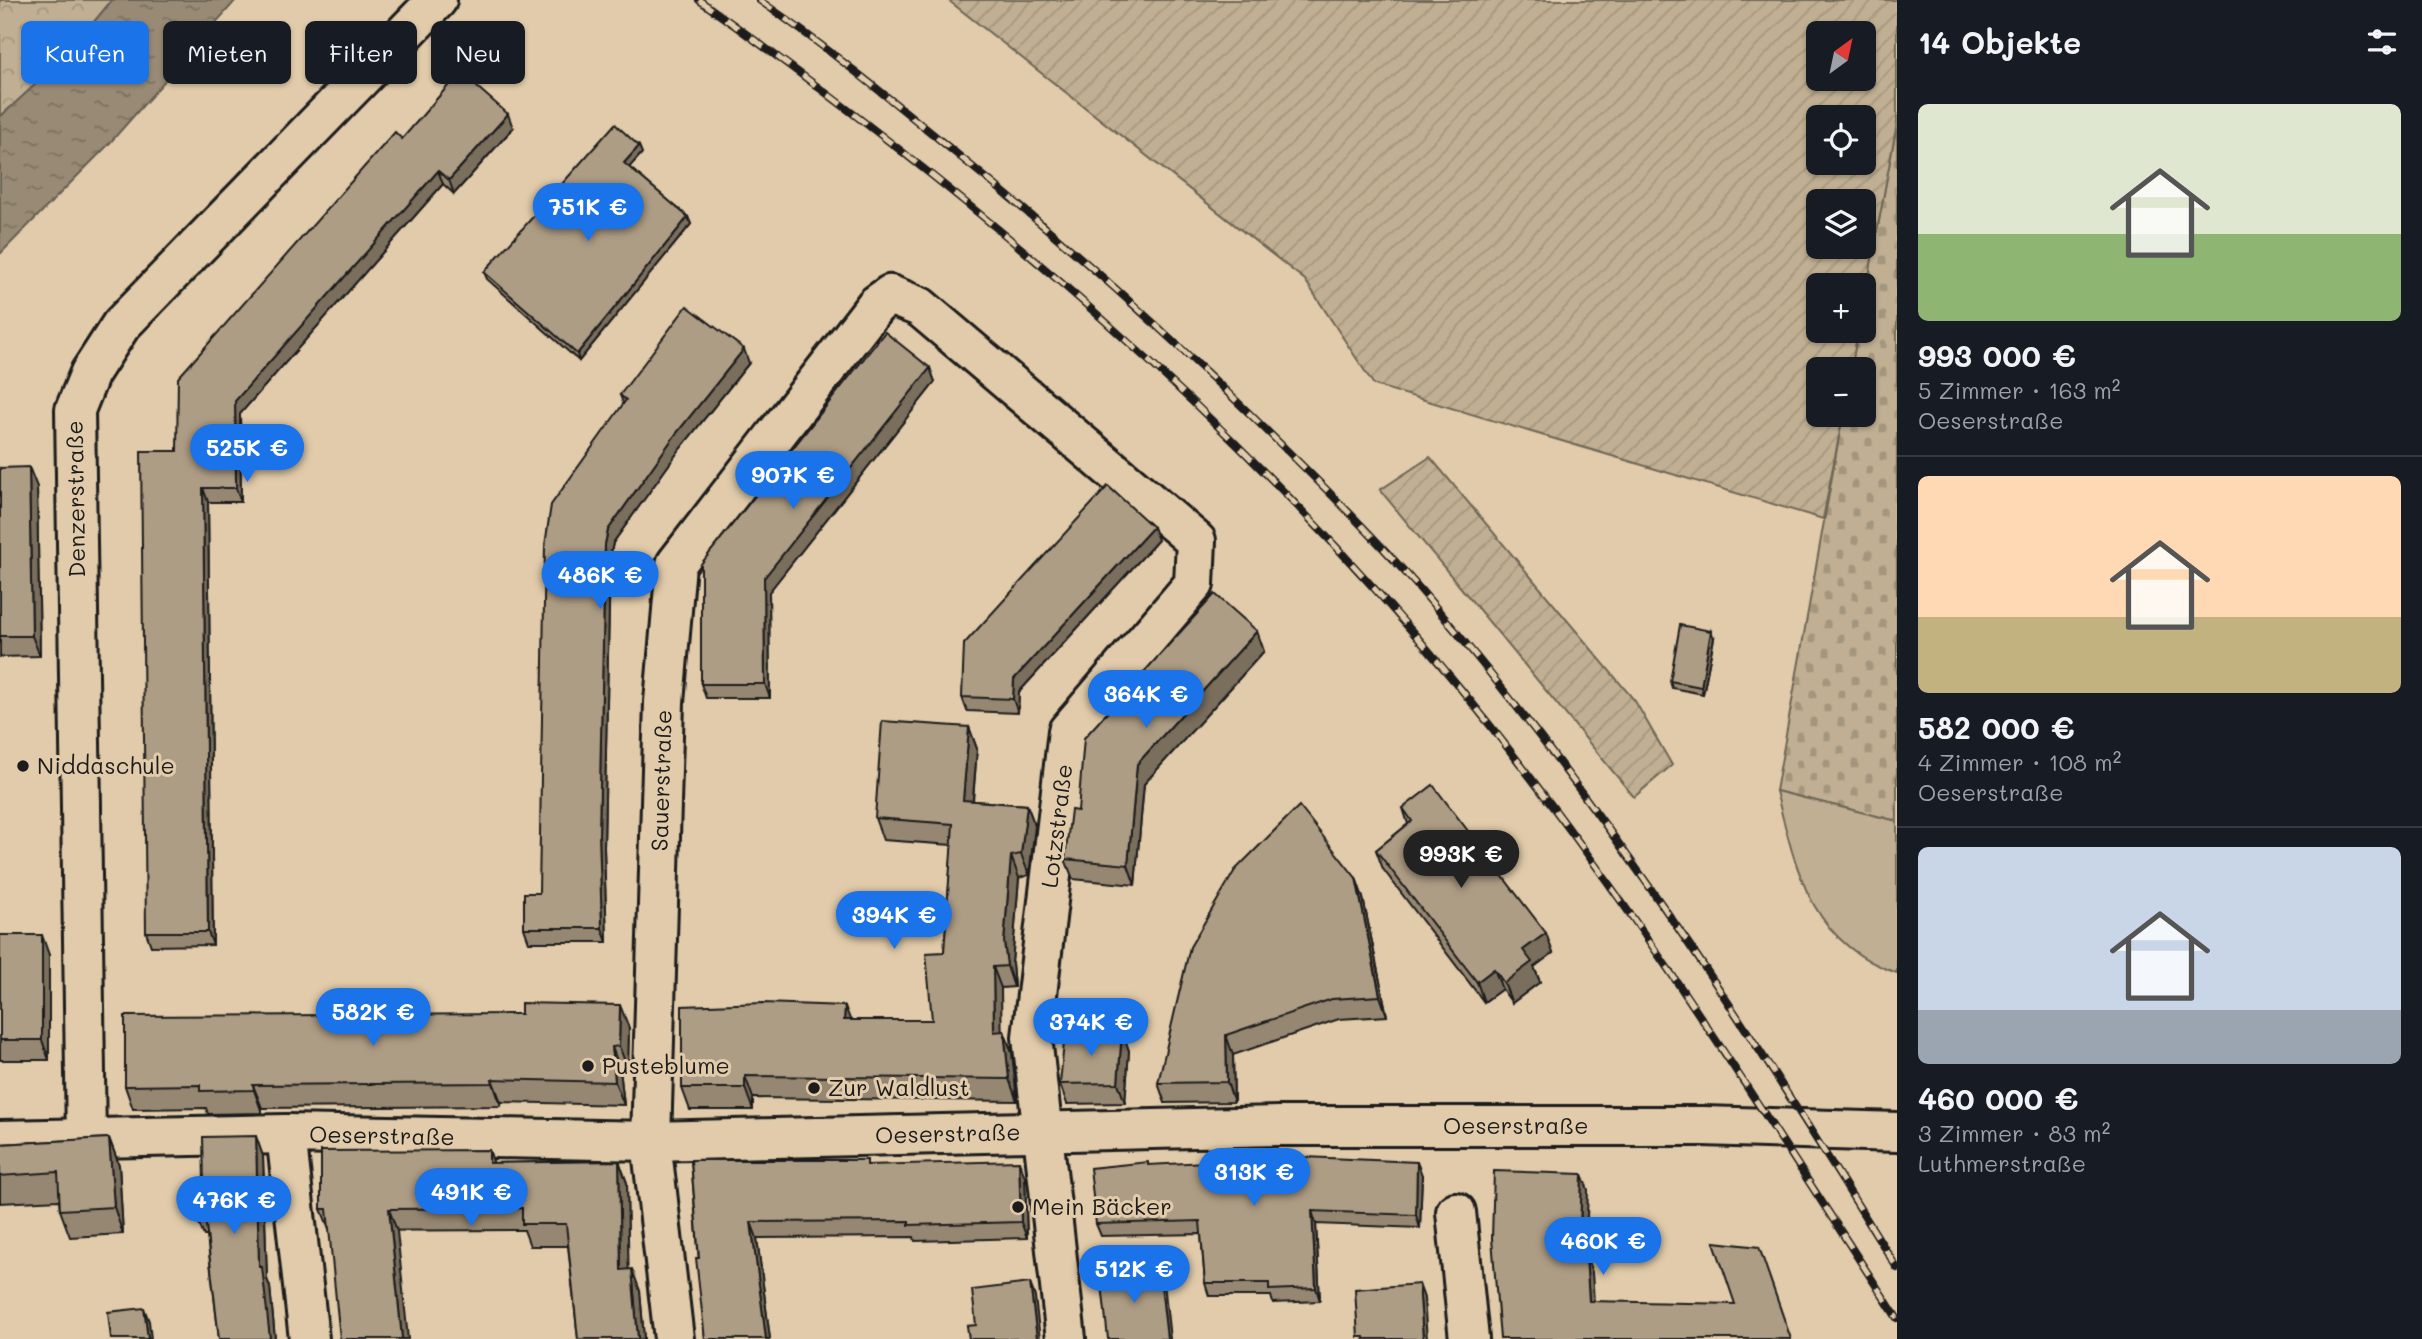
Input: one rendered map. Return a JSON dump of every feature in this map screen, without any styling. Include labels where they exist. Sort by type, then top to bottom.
[{"type":"street","name":"Denzerstraße","points":[[86,1139],[75,410],[90,373],[121,325],[437,0]]},
{"type":"street","name":"Lotzstraße","points":[[890,295],[920,307],[1196,541],[1195,583],[1068,731],[1032,1037],[1066,1339]]},
{"type":"street","name":"Sauerstraße","points":[[674,1339],[650,1141],[664,702],[676,564],[876,305],[890,295]]},
{"type":"street","name":"Oeserstraße","points":[[0,1140],[286,1134],[650,1141],[1291,1126],[1703,1126],[1897,1132]]},
{"type":"street","points":[[286,1134],[309,1339]]},
{"type":"street","points":[[1456,1212],[1469,1339]]},
{"type":"green space","points":[[0,0],[112,0],[95,21],[21,21],[21,84],[36,84],[0,117]]},
{"type":"green space","points":[[948,0],[1897,0],[1897,123],[1876,237],[1876,189],[1806,189],[1806,259],[1872,259],[1869,273],[1806,273],[1806,343],[1856,343],[1853,357],[1806,357],[1806,427],[1841,427],[1823,519],[1374,385],[1305,280]]},
{"type":"green space","points":[[1897,123],[1897,821],[1776,791],[1841,427],[1876,427],[1876,357],[1853,357],[1856,343],[1876,343],[1876,273],[1869,273],[1872,259],[1876,259],[1876,237]]},
{"type":"green space","points":[[1430,457],[1635,701],[1672,765],[1634,797],[1380,490]]},
{"type":"green space","points":[[1776,791],[1897,821],[1897,973],[1868,960],[1826,924],[1800,876]]},
{"type":"water","points":[[112,0],[236,0],[217,21],[163,21],[163,83],[108,145],[0,254],[0,117],[36,84],[149,84],[149,21],[95,21]]},
{"type":"building","points":[[450,84],[474,84],[508,114],[449,180],[438,171],[235,401],[236,488],[203,488],[208,932],[146,932],[141,451],[177,451],[178,378],[395,132],[402,139]]},
{"type":"building","points":[[615,124],[639,146],[624,163],[688,217],[577,354],[484,272]]},
{"type":"building","points":[[687,306],[744,349],[675,435],[608,530],[605,544],[599,834],[602,928],[524,928],[524,893],[539,893],[545,545],[551,505],[626,400],[620,395]]},
{"type":"building","points":[[885,332],[930,368],[764,578],[765,684],[701,684],[701,564]]},
{"type":"building","points":[[29,467],[32,636],[0,636],[0,468]]},
{"type":"building","points":[[1108,486],[1153,527],[1014,679],[1013,699],[962,697],[964,644]]},
{"type":"building","points":[[1215,594],[1257,631],[1137,764],[1128,865],[1065,859],[1071,810],[1078,811],[1084,738]]},
{"type":"building","points":[[1680,625],[1711,631],[1701,687],[1670,681]]},
{"type":"building","points":[[882,721],[969,727],[963,800],[1027,805],[1021,854],[1011,856],[1004,942],[1007,966],[993,967],[994,1032],[1004,1031],[1009,1079],[745,1076],[745,1088],[682,1088],[682,1006],[763,1003],[845,1006],[844,1020],[932,1020],[926,953],[944,952],[953,824],[875,818]]},
{"type":"building","points":[[1433,785],[1546,933],[1523,950],[1532,962],[1504,983],[1494,969],[1477,982],[1376,850],[1412,821],[1403,808]]},
{"type":"building","points":[[1299,806],[1356,878],[1380,996],[1332,999],[1226,1035],[1227,1082],[1158,1083],[1190,947],[1235,870]]},
{"type":"building","points":[[0,935],[42,935],[42,1040],[0,1040]]},
{"type":"building","points":[[521,1003],[620,1005],[619,1046],[612,1047],[615,1082],[492,1079],[493,1083],[253,1085],[254,1090],[200,1091],[200,1085],[125,1086],[125,1016],[521,1014]]},
{"type":"building","points":[[1122,1031],[1118,1083],[1060,1084],[1065,1032]]},
{"type":"building","points":[[256,1136],[259,1267],[262,1267],[270,1339],[219,1339],[205,1216],[196,1216],[195,1183],[204,1183],[203,1137]]},
{"type":"building","points":[[109,1138],[114,1207],[60,1210],[58,1172],[0,1176],[0,1144]]},
{"type":"building","points":[[489,1150],[489,1163],[619,1161],[621,1270],[632,1269],[638,1339],[578,1339],[566,1224],[522,1224],[522,1208],[389,1209],[402,1339],[340,1339],[327,1209],[321,1209],[321,1151]]},
{"type":"building","points":[[1305,1157],[1417,1162],[1416,1215],[1312,1211],[1316,1288],[1269,1290],[1269,1283],[1205,1283],[1200,1221],[1096,1224],[1090,1168],[1148,1162],[1148,1165]]},
{"type":"building","points":[[691,1160],[867,1160],[867,1165],[1019,1161],[1021,1222],[909,1225],[909,1221],[751,1222],[766,1339],[705,1339],[696,1258],[699,1258]]},
{"type":"building","points":[[1494,1171],[1582,1174],[1579,1256],[1586,1256],[1589,1301],[1735,1304],[1714,1242],[1759,1247],[1791,1339],[1500,1339],[1492,1238]]},
{"type":"building","points":[[1159,1268],[1167,1339],[1108,1339],[1101,1275]]},
{"type":"building","points":[[1030,1283],[1037,1339],[969,1339],[967,1326],[976,1325],[972,1290]]},
{"type":"building","points":[[1419,1284],[1423,1339],[1358,1337],[1355,1289]]},
{"type":"building","points":[[144,1308],[148,1339],[111,1339],[108,1312]]},
{"type":"railway","points":[[699,0],[905,154],[1005,235],[1102,319],[1197,406],[1288,496],[1376,590],[1520,763],[1633,918],[1897,1318]]},
{"type":"railway","points":[[759,0],[888,97],[1075,253],[1253,417],[1394,560],[1502,688],[1622,848],[1680,930],[1897,1268]]},
{"type":"place","name":"Niddaschule","points":[[23,766]]},
{"type":"place","name":"Pusteblume","points":[[588,1066]]},
{"type":"place","name":"Zur Waldlust","points":[[814,1088]]},
{"type":"place","name":"Mein Bäcker","points":[[1018,1207]]}]
